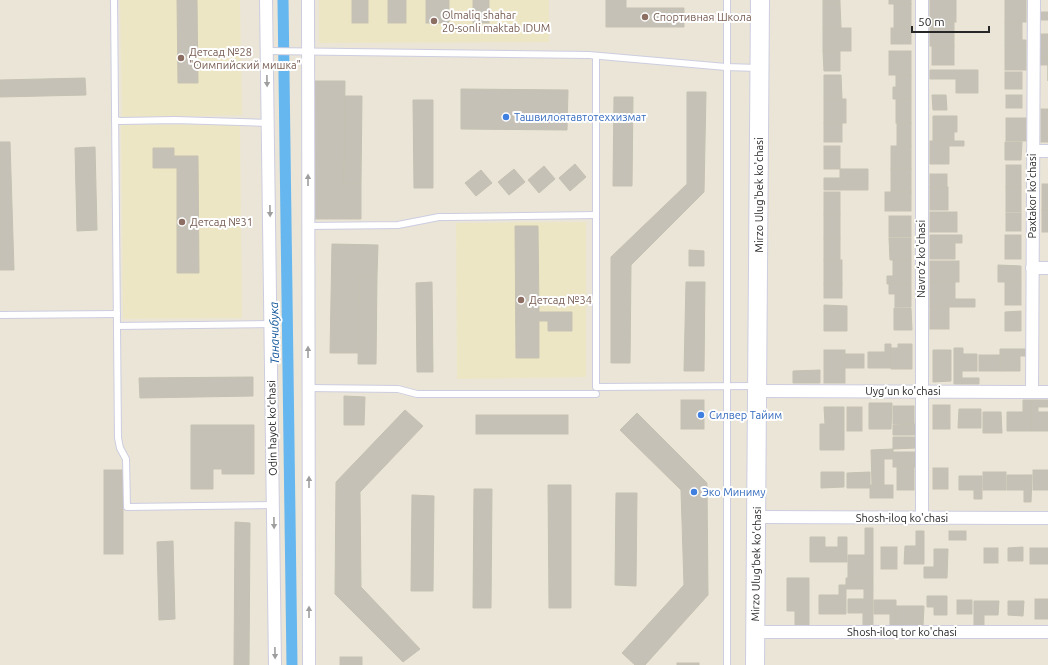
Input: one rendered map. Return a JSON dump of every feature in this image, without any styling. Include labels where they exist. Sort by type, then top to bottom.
[{"type":"main road","name":"Mirzo Ulug'bek ko'chasi","points":[[757,388],[760,0]]},
{"type":"main road","name":"Mirzo Ulug‘bek ko'chasi","points":[[755,665],[757,388]]},
{"type":"street","name":"Odin hayot ko'chasi","points":[[266,0],[270,51],[268,123],[276,665]]},
{"type":"street","points":[[308,0],[309,665]]},
{"type":"street","name":"Navro‘z ko'chasi","points":[[922,0],[922,518]]},
{"type":"street","name":"Paxtakor ko'chasi","points":[[1032,392],[1034,0]]},
{"type":"street","points":[[1033,151],[1048,151]]},
{"type":"street","points":[[1032,268],[1048,268]]},
{"type":"street","name":"Uyg‘un ko'chasi","points":[[757,388],[1048,392]]},
{"type":"street","name":"Shosh-iloq ko'chasi","points":[[756,517],[1048,518]]},
{"type":"street","name":"Shosh-iloq tor ko'chasi","points":[[755,632],[1048,632]]},
{"type":"lane","points":[[114,0],[118,438],[120,448],[126,459],[127,507],[273,505]]},
{"type":"lane","points":[[727,0],[727,665]]},
{"type":"lane","points":[[270,51],[596,56],[726,67],[760,68]]},
{"type":"lane","points":[[596,56],[596,387],[757,388]]},
{"type":"lane","points":[[115,120],[268,123]]},
{"type":"lane","points":[[308,226],[398,225],[439,217],[596,215]]},
{"type":"lane","points":[[0,315],[117,314]]},
{"type":"lane","points":[[117,326],[271,324]]},
{"type":"lane","points":[[308,388],[398,389],[417,394],[596,394]]},
{"type":"shaded area","name":"Детсад №28 \"Оимпийский мишка\"","points":[[120,0],[240,0],[242,115],[122,118]]},
{"type":"shaded area","name":"Olmaliq shahar 20-sonli maktab IDUM","points":[[319,0],[549,0],[549,42],[319,43]]},
{"type":"shaded area","name":"Детсад №31","points":[[240,124],[242,318],[123,319],[121,125]]},
{"type":"shaded area","name":"Детсад №34","points":[[586,222],[586,377],[457,379],[456,223]]},
{"type":"building","points":[[177,0],[197,0],[198,83],[178,83]]},
{"type":"building","points":[[352,0],[368,0],[368,23],[352,23]]},
{"type":"building","points":[[388,0],[406,0],[406,23],[388,23]]},
{"type":"building","points":[[426,0],[449,0],[449,23],[426,23]]},
{"type":"building","points":[[473,0],[489,0],[489,23],[473,23]]},
{"type":"building","name":"Спортивная Школа","points":[[606,0],[626,0],[626,8],[684,8],[684,27],[606,27]]},
{"type":"building","points":[[823,0],[840,0],[840,4],[823,4]]},
{"type":"building","points":[[889,0],[911,0],[911,4],[889,4]]},
{"type":"building","points":[[930,0],[956,0],[956,22],[930,22]]},
{"type":"building","points":[[1005,0],[1026,0],[1026,22],[1005,22]]},
{"type":"building","points":[[823,4],[840,4],[841,28],[823,28]]},
{"type":"building","points":[[894,4],[911,4],[911,28],[894,28]]},
{"type":"building","points":[[1040,12],[1048,12],[1048,20],[1040,20]]},
{"type":"building","points":[[930,22],[954,22],[954,46],[930,46]]},
{"type":"building","points":[[1005,22],[1022,22],[1022,40],[1026,40],[1026,46],[1005,46]]},
{"type":"building","points":[[823,28],[851,28],[851,51],[823,51]]},
{"type":"building","points":[[891,28],[911,28],[911,44],[891,44]]},
{"type":"building","points":[[1040,34],[1048,34],[1048,58],[1040,58]]},
{"type":"building","points":[[932,46],[954,46],[954,65],[932,65]]},
{"type":"building","points":[[1005,46],[1026,46],[1026,70],[1005,70]]},
{"type":"building","points":[[823,51],[840,51],[840,71],[824,71]]},
{"type":"building","points":[[889,51],[911,51],[911,75],[889,75]]},
{"type":"building","points":[[1040,58],[1048,58],[1048,65],[1040,65]]},
{"type":"building","points":[[930,70],[978,70],[978,93],[956,93],[956,79],[930,79]]},
{"type":"building","points":[[1005,72],[1022,72],[1022,89],[1005,89]]},
{"type":"building","points":[[824,75],[841,75],[842,99],[824,99]]},
{"type":"building","points":[[896,75],[911,75],[911,99],[893,99],[893,87],[896,87]]},
{"type":"building","points":[[85,78],[86,95],[0,97],[0,80]]},
{"type":"building","points":[[313,81],[345,81],[344,183],[361,183],[361,219],[312,219]]},
{"type":"building","points":[[461,89],[568,90],[567,130],[461,129]]},
{"type":"building","points":[[687,92],[706,92],[704,192],[631,265],[630,363],[611,363],[611,257],[687,184]]},
{"type":"building","points":[[932,95],[946,95],[947,110],[933,110]]},
{"type":"building","points":[[1006,95],[1022,95],[1022,108],[1006,108]]},
{"type":"building","points":[[345,96],[362,96],[361,183],[344,183]]},
{"type":"building","points":[[614,97],[633,97],[632,186],[613,186]]},
{"type":"building","points":[[824,99],[846,99],[846,123],[824,123]]},
{"type":"building","points":[[896,99],[911,99],[911,123],[896,123]]},
{"type":"building","points":[[413,100],[433,100],[433,188],[414,188]]},
{"type":"building","points":[[1041,109],[1048,109],[1048,142],[1041,142]]},
{"type":"building","points":[[933,116],[957,116],[957,132],[954,132],[954,141],[933,141]]},
{"type":"building","points":[[1006,118],[1026,118],[1026,141],[1006,141]]},
{"type":"building","points":[[824,123],[842,123],[842,142],[824,142]]},
{"type":"building","points":[[897,123],[911,123],[911,146],[897,146]]},
{"type":"building","points":[[930,141],[964,141],[964,146],[949,146],[949,164],[930,164]]},
{"type":"building","points":[[0,142],[10,142],[14,270],[0,270]]},
{"type":"building","points":[[1005,142],[1022,142],[1021,160],[1005,160]]},
{"type":"building","points":[[824,146],[840,146],[840,169],[824,169]]},
{"type":"building","points":[[891,146],[911,146],[911,169],[891,169]]},
{"type":"building","points":[[95,147],[97,230],[77,231],[75,148]]},
{"type":"building","points":[[153,148],[174,148],[174,156],[198,156],[199,273],[177,273],[177,168],[153,168]]},
{"type":"building","points":[[575,164],[586,177],[570,191],[559,178]]},
{"type":"building","points":[[1006,165],[1021,165],[1021,187],[1006,187]]},
{"type":"building","points":[[544,166],[555,179],[539,193],[528,180]]},
{"type":"building","points":[[514,169],[525,182],[509,195],[498,182]]},
{"type":"building","points":[[840,169],[868,169],[868,190],[824,190],[824,178],[840,178]]},
{"type":"building","points":[[891,169],[911,169],[911,192],[891,192]]},
{"type":"building","points":[[481,170],[492,183],[476,196],[465,183]]},
{"type":"building","points":[[930,174],[947,174],[947,187],[930,187]]},
{"type":"building","points":[[1042,184],[1048,184],[1048,210],[1042,210]]},
{"type":"building","points":[[930,187],[948,187],[948,210],[930,210]]},
{"type":"building","points":[[1006,187],[1021,187],[1021,212],[1006,212]]},
{"type":"building","points":[[824,192],[840,192],[840,214],[824,214]]},
{"type":"building","points":[[885,192],[911,192],[911,211],[885,211]]},
{"type":"building","points":[[1042,210],[1048,210],[1048,232],[1042,232]]},
{"type":"building","points":[[930,212],[957,212],[957,232],[930,232]]},
{"type":"building","points":[[1006,213],[1021,213],[1021,231],[1006,231]]},
{"type":"building","points":[[824,214],[840,214],[840,238],[824,238]]},
{"type":"building","points":[[889,216],[911,216],[911,237],[889,237]]},
{"type":"building","points":[[515,226],[538,226],[539,312],[572,312],[572,331],[548,331],[548,321],[539,321],[539,358],[516,358]]},
{"type":"building","points":[[930,235],[962,235],[962,243],[955,243],[955,259],[930,259]]},
{"type":"building","points":[[1005,235],[1021,235],[1021,259],[1005,259]]},
{"type":"building","points":[[824,238],[840,238],[840,260],[824,260]]},
{"type":"building","points":[[889,238],[911,238],[911,260],[890,260]]},
{"type":"building","points":[[332,244],[378,245],[377,276],[359,276],[358,353],[330,353]]},
{"type":"building","points":[[689,250],[704,251],[704,266],[689,266]]},
{"type":"building","points":[[824,260],[842,260],[842,284],[824,284]]},
{"type":"building","points":[[893,260],[911,260],[911,284],[887,284],[887,276],[893,276]]},
{"type":"building","points":[[930,261],[959,261],[959,282],[930,282]]},
{"type":"building","points":[[998,265],[1021,266],[1021,282],[998,282]]},
{"type":"building","points":[[359,276],[377,276],[376,364],[358,364]]},
{"type":"building","points":[[432,282],[433,372],[417,372],[416,283]]},
{"type":"building","points":[[686,282],[705,282],[704,371],[684,371]]},
{"type":"building","points":[[930,282],[955,282],[955,299],[975,299],[975,307],[930,307]]},
{"type":"building","points":[[1005,282],[1021,282],[1021,305],[1005,305]]},
{"type":"building","points":[[824,284],[842,284],[842,298],[824,298]]},
{"type":"building","points":[[889,284],[911,284],[911,307],[895,307],[895,294],[889,294]]},
{"type":"building","points":[[824,305],[847,306],[847,331],[824,331]]},
{"type":"building","points":[[930,307],[949,307],[949,329],[930,329]]},
{"type":"building","points":[[894,308],[911,308],[912,330],[894,330]]},
{"type":"building","points":[[1021,311],[1021,331],[1005,331],[1005,312]]},
{"type":"building","points":[[885,344],[891,344],[891,368],[868,368],[868,352],[885,352]]},
{"type":"building","points":[[898,344],[912,344],[912,369],[891,369],[891,348],[898,348]]},
{"type":"building","points":[[954,348],[963,348],[963,354],[977,354],[977,371],[962,371],[962,378],[979,378],[979,384],[954,384]]},
{"type":"building","points":[[1000,349],[1026,349],[1026,356],[1020,356],[1020,371],[1000,371]]},
{"type":"building","points":[[824,350],[845,350],[845,383],[824,383]]},
{"type":"building","points":[[933,350],[951,350],[951,381],[933,382]]},
{"type":"building","points":[[845,354],[864,354],[864,368],[845,368]]},
{"type":"building","points":[[979,355],[1000,355],[1000,371],[979,371]]},
{"type":"building","points":[[820,370],[820,383],[793,383],[793,371]]},
{"type":"building","points":[[253,377],[253,396],[140,398],[139,378]]},
{"type":"building","points":[[344,396],[365,397],[364,425],[344,425]]},
{"type":"building","points":[[681,400],[704,400],[704,429],[681,429]]},
{"type":"building","points":[[1023,400],[1032,400],[1032,431],[1007,431],[1007,412],[1023,412]]},
{"type":"building","points":[[1032,400],[1048,400],[1048,407],[1038,407],[1038,412],[1048,412],[1048,431],[1032,431]]},
{"type":"building","points":[[869,403],[892,403],[891,429],[869,429]]},
{"type":"building","points":[[933,405],[950,405],[950,429],[933,429]]},
{"type":"building","points":[[893,406],[914,406],[914,424],[893,424]]},
{"type":"building","points":[[824,407],[844,407],[844,450],[820,450],[820,424],[825,424]]},
{"type":"building","points":[[847,407],[862,407],[862,431],[847,431]]},
{"type":"building","points":[[959,409],[981,409],[981,428],[958,428]]},
{"type":"building","points":[[405,410],[423,426],[360,492],[361,587],[420,649],[403,662],[335,594],[336,482]]},
{"type":"building","points":[[983,412],[1001,412],[1002,433],[983,433]]},
{"type":"building","points":[[637,413],[707,483],[708,595],[645,665],[635,665],[622,653],[684,585],[681,490],[620,430]]},
{"type":"building","points":[[476,415],[568,415],[568,434],[476,434]]},
{"type":"building","points":[[916,424],[916,435],[893,435],[893,425]]},
{"type":"building","points":[[191,425],[254,425],[254,474],[222,474],[222,469],[213,469],[213,489],[191,489]]},
{"type":"building","points":[[893,437],[916,437],[916,448],[893,449]]},
{"type":"building","points":[[893,449],[893,459],[884,459],[884,485],[872,485],[871,450]]},
{"type":"building","points":[[893,452],[916,452],[916,467],[893,467]]},
{"type":"building","points":[[897,467],[914,467],[914,490],[897,490]]},
{"type":"building","points":[[933,468],[948,468],[948,489],[933,489]]},
{"type":"building","points":[[104,470],[123,470],[123,554],[104,554]]},
{"type":"building","points":[[1033,470],[1048,470],[1048,490],[1033,490]]},
{"type":"building","points":[[821,472],[844,472],[844,487],[821,488]]},
{"type":"building","points":[[870,472],[870,488],[847,488],[847,473]]},
{"type":"building","points":[[983,472],[1006,472],[1006,490],[983,490]]},
{"type":"building","points":[[1007,475],[1032,475],[1031,502],[1024,502],[1024,490],[1007,490]]},
{"type":"building","points":[[959,476],[982,476],[982,499],[974,499],[974,490],[959,490]]},
{"type":"building","points":[[548,485],[571,485],[571,608],[549,608]]},
{"type":"building","points":[[870,485],[893,485],[893,498],[870,498]]},
{"type":"building","points":[[474,489],[492,489],[491,608],[473,608]]},
{"type":"building","points":[[616,493],[637,493],[636,586],[615,585]]},
{"type":"building","points":[[412,495],[434,496],[433,591],[411,591]]},
{"type":"building","points":[[235,522],[250,523],[249,665],[234,665]]},
{"type":"building","points":[[865,528],[873,528],[873,578],[848,578],[848,555],[865,555]]},
{"type":"building","points":[[916,531],[924,531],[924,564],[904,564],[905,546],[916,546]]},
{"type":"building","points":[[949,531],[966,531],[966,540],[949,540]]},
{"type":"building","points":[[810,537],[825,537],[825,547],[838,547],[838,537],[847,537],[847,562],[810,562]]},
{"type":"building","points":[[173,541],[175,619],[159,620],[157,542]]},
{"type":"building","points":[[881,547],[897,547],[897,569],[881,569]]},
{"type":"building","points":[[1023,547],[1023,561],[1008,561],[1008,548]]},
{"type":"building","points":[[984,548],[998,548],[998,563],[984,563]]},
{"type":"building","points":[[1030,548],[1048,548],[1048,564],[1030,564]]},
{"type":"building","points":[[934,549],[948,549],[947,578],[924,578],[924,567],[934,567]]},
{"type":"building","points":[[787,578],[809,578],[809,625],[795,625],[795,611],[787,611]]},
{"type":"building","points":[[846,578],[873,578],[873,626],[863,626],[863,613],[848,613],[848,599],[864,599],[864,589],[846,589]]},
{"type":"building","points":[[839,585],[846,585],[846,614],[819,614],[819,595],[839,595]]},
{"type":"building","points":[[927,596],[947,596],[947,615],[934,615],[934,607],[927,607]]},
{"type":"building","points":[[1035,599],[1048,599],[1048,619],[1035,619]]},
{"type":"building","points":[[874,600],[896,600],[896,626],[890,626],[890,614],[874,614]]},
{"type":"building","points":[[957,600],[972,600],[972,614],[957,614]]},
{"type":"building","points":[[974,601],[999,601],[998,615],[984,615],[984,626],[974,626]]},
{"type":"building","points":[[1008,601],[1024,601],[1023,616],[1008,615]]},
{"type":"building","points":[[896,606],[924,606],[923,626],[896,626]]},
{"type":"building","points":[[340,657],[362,657],[362,665],[340,665]]},
{"type":"building","points":[[677,663],[699,663],[699,665],[677,665]]},
{"type":"waterway","name":"Таначибука","points":[[283,0],[292,665]]},
{"type":"place","name":"Спортивная Школа","points":[[645,17]]},
{"type":"place","name":"Olmaliq shahar 20-sonli maktab IDUM","points":[[434,21]]},
{"type":"place","name":"Детсад №28 \"Оимпийский мишка\"","points":[[181,58]]},
{"type":"place","name":"Ташвилоятавтотеххизмат","points":[[506,117]]},
{"type":"place","name":"Детсад №31","points":[[182,222]]},
{"type":"place","name":"Детсад №34","points":[[521,300]]},
{"type":"place","name":"Силвер Тайим","points":[[701,415]]},
{"type":"place","name":"Эко Миниму","points":[[694,492]]}]
